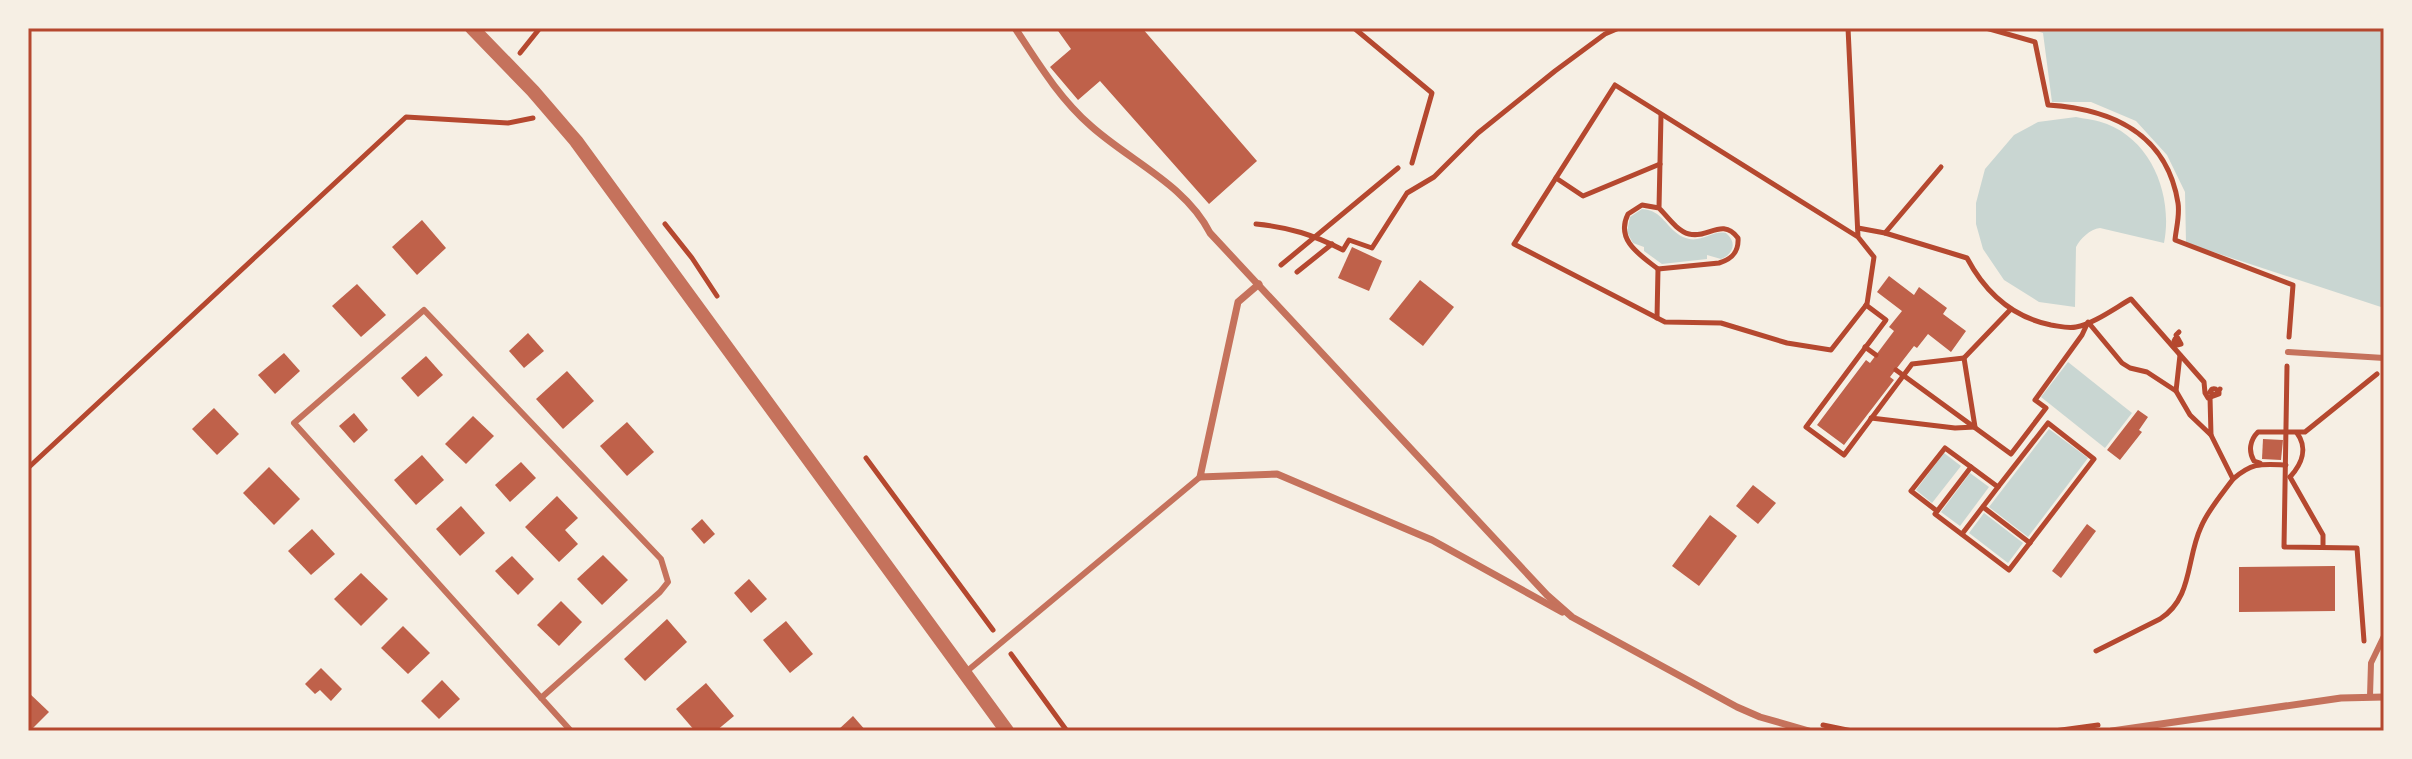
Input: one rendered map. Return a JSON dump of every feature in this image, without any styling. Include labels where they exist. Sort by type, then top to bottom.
[{"type":"street","points":[[472,28],[553,115],[633,218],[1007,731]]},
{"type":"street","points":[[1015,28],[1069,104],[1092,127],[1156,174],[1184,199],[1205,222],[1210,233],[1519,567],[1572,617]]},
{"type":"street","points":[[1259,284],[1238,302],[1200,477],[1277,474],[1432,540],[1737,707],[1809,731]]},
{"type":"street","points":[[2112,731],[2370,696],[2384,697]]},
{"type":"lane","points":[[541,698],[668,582],[661,559],[424,310],[294,423],[541,698],[571,731]]},
{"type":"lane","points":[[2288,352],[2384,358]]},
{"type":"lane","points":[[965,673],[1200,477]]},
{"type":"lane","points":[[2370,696],[2371,663],[2384,636]]},
{"type":"path","points":[[510,67],[540,28]]},
{"type":"path","points":[[1354,28],[1432,93],[1412,163]]},
{"type":"path","points":[[1256,224],[1283,226],[1315,235],[1343,250],[1349,240],[1372,248],[1407,193],[1434,177],[1478,133],[1555,71],[1605,34],[1619,28]]},
{"type":"path","points":[[1848,28],[1858,237]]},
{"type":"path","points":[[1986,28],[2035,42],[2048,105],[2076,107],[2110,116],[2141,134],[2167,164],[2178,205],[2175,240],[2293,285],[2288,352],[2288,478],[2284,547],[2357,548],[2369,677]]},
{"type":"path","points":[[1615,85],[1661,114],[1858,237],[1874,257],[1866,305],[1831,350],[1787,343],[1721,323],[1665,322],[1514,244],[1615,85]]},
{"type":"path","points":[[1659,208],[1661,114]]},
{"type":"path","points":[[28,468],[406,117],[508,123],[553,115]]},
{"type":"path","points":[[1556,178],[1583,196],[1660,164]]},
{"type":"path","points":[[1885,233],[1941,167]]},
{"type":"path","points":[[1281,265],[1398,168]]},
{"type":"path","points":[[1642,205],[1659,208],[1688,234],[1705,234],[1723,228],[1735,233],[1738,244],[1736,252],[1728,260],[1658,269],[1633,248],[1623,230],[1624,221],[1634,209],[1642,205]]},
{"type":"path","points":[[1858,228],[1967,258],[1991,293],[2011,309],[2033,320],[2078,327],[2131,299],[2175,345],[2204,382],[2205,393],[2216,393],[2211,435]]},
{"type":"path","points":[[1297,272],[1332,244]]},
{"type":"path","points":[[1657,318],[1658,269]]},
{"type":"path","points":[[1866,305],[1886,320],[1806,427],[1844,455],[1912,364],[1964,358],[2011,309]]},
{"type":"path","points":[[2088,322],[2122,363],[2147,372],[2176,391],[2190,415],[2211,435],[2233,479]]},
{"type":"path","points":[[2011,454],[2046,408],[2035,400],[2088,322]]},
{"type":"path","points":[[2175,345],[2180,342],[2177,338],[2175,344],[2179,346],[2181,344],[2180,340],[2176,335],[2179,332]]},
{"type":"path","points":[[1865,347],[1876,355]]},
{"type":"path","points":[[2176,391],[2180,355]]},
{"type":"path","points":[[1964,358],[1975,427]]},
{"type":"path","points":[[2260,463],[2251,457],[2253,436],[2265,430],[2286,428],[2305,432],[2384,369]]},
{"type":"path","points":[[1896,370],[2019,461]]},
{"type":"path","points":[[1871,418],[1955,428],[1975,427]]},
{"type":"path","points":[[1962,534],[2048,423],[2094,459],[2009,570],[1935,514],[1971,467]]},
{"type":"path","points":[[2288,478],[2303,457],[2301,439],[2296,432]]},
{"type":"path","points":[[1937,511],[1911,491],[1945,448],[1998,487]]},
{"type":"path","points":[[866,458],[1067,731]]},
{"type":"path","points":[[2096,651],[2170,612],[2178,602],[2189,577],[2201,527],[2233,479],[2247,467],[2260,463],[2286,465]]},
{"type":"path","points":[[2288,478],[2323,535],[2323,547]]},
{"type":"path","points":[[1983,507],[2030,543]]},
{"type":"path","points":[[1821,724],[1852,731]]},
{"type":"shaded area","points":[[2027,28],[2384,28],[2384,308],[2186,243],[2185,192],[2167,155],[2136,121],[2091,102],[2052,102],[2043,33]]},
{"type":"shaded area","points":[[2076,117],[2107,124],[2123,132],[2148,157],[2162,190],[2166,225],[2164,243],[2100,228],[2086,235],[2076,247],[2075,307],[2039,302],[2004,280],[1983,249],[1976,224],[1976,203],[1985,169],[2014,135],[2038,122]]},
{"type":"shaded area","points":[[1642,209],[1660,216],[1677,234],[1689,239],[1726,233],[1732,240],[1731,251],[1721,259],[1707,255],[1707,259],[1662,264],[1644,251],[1644,247],[1633,243],[1627,232],[1630,217]]},
{"type":"shaded area","points":[[2068,362],[2132,413],[2105,448],[2041,397]]},
{"type":"shaded area","points":[[2049,429],[2088,458],[2028,537],[1989,507]]},
{"type":"shaded area","points":[[1944,453],[1961,466],[1932,503],[1916,490]]},
{"type":"shaded area","points":[[1970,473],[1989,487],[1960,526],[1941,512]]},
{"type":"shaded area","points":[[1984,513],[2023,543],[2008,563],[1969,533]]},
{"type":"building","points":[[1056,28],[1142,28],[1257,161],[1209,204],[1100,81],[1078,100],[1050,67],[1071,49]]},
{"type":"building","points":[[422,220],[446,248],[417,275],[392,247]]},
{"type":"building","points":[[1352,247],[1382,261],[1369,291],[1338,278]]},
{"type":"building","points":[[1889,276],[1914,295],[1919,287],[1947,308],[1943,314],[1966,331],[1951,352],[1928,334],[1917,348],[1914,346],[1890,377],[1894,380],[1844,445],[1817,425],[1866,360],[1870,363],[1894,331],[1889,327],[1902,311],[1877,292]]},
{"type":"building","points":[[1420,280],[1454,307],[1423,346],[1389,319]]},
{"type":"building","points":[[357,284],[386,315],[361,337],[332,306]]},
{"type":"building","points":[[528,333],[544,351],[524,368],[509,351]]},
{"type":"building","points":[[284,353],[300,371],[275,394],[258,375]]},
{"type":"building","points":[[426,356],[443,375],[418,397],[401,378]]},
{"type":"building","points":[[567,371],[594,401],[563,429],[536,399]]},
{"type":"building","points":[[214,408],[239,434],[217,455],[192,429]]},
{"type":"building","points":[[2138,410],[2148,417],[2139,430],[2142,432],[2120,460],[2107,450]]},
{"type":"building","points":[[354,413],[368,430],[354,443],[339,426]]},
{"type":"building","points":[[473,416],[494,436],[466,464],[445,444]]},
{"type":"building","points":[[627,422],[654,452],[627,476],[600,446]]},
{"type":"building","points":[[2263,439],[2283,440],[2281,460],[2262,459]]},
{"type":"building","points":[[422,455],[444,480],[416,505],[394,480]]},
{"type":"building","points":[[521,462],[536,478],[510,502],[495,485]]},
{"type":"building","points":[[269,467],[300,499],[274,525],[243,493]]},
{"type":"building","points":[[1753,485],[1776,503],[1758,524],[1736,506]]},
{"type":"building","points":[[557,496],[578,518],[565,530],[578,544],[559,562],[525,527]]},
{"type":"building","points":[[461,506],[485,533],[460,556],[436,529]]},
{"type":"building","points":[[1710,515],[1737,536],[1699,586],[1672,566]]},
{"type":"building","points":[[702,519],[715,534],[704,544],[691,529]]},
{"type":"building","points":[[2087,524],[2096,531],[2061,578],[2052,571]]},
{"type":"building","points":[[312,529],[335,554],[311,575],[288,551]]},
{"type":"building","points":[[603,555],[628,580],[602,605],[577,579]]},
{"type":"building","points":[[512,556],[534,579],[518,595],[495,571]]},
{"type":"building","points":[[2335,566],[2335,611],[2239,612],[2239,567]]},
{"type":"building","points":[[361,573],[388,599],[361,626],[334,599]]},
{"type":"building","points":[[749,579],[767,599],[751,613],[734,593]]},
{"type":"building","points":[[561,601],[582,622],[559,646],[537,625]]},
{"type":"building","points":[[667,619],[687,642],[645,681],[624,659]]},
{"type":"building","points":[[786,621],[813,654],[790,673],[763,640]]},
{"type":"building","points":[[403,626],[430,653],[408,674],[381,648]]},
{"type":"building","points":[[321,668],[342,689],[331,701],[320,690],[315,694],[305,684]]},
{"type":"building","points":[[442,680],[460,699],[439,719],[421,701]]},
{"type":"building","points":[[706,683],[734,716],[716,731],[695,731],[676,709]]},
{"type":"building","points":[[28,692],[49,712],[30,731],[28,731]]},
{"type":"building","points":[[853,716],[866,731],[837,731]]}]
